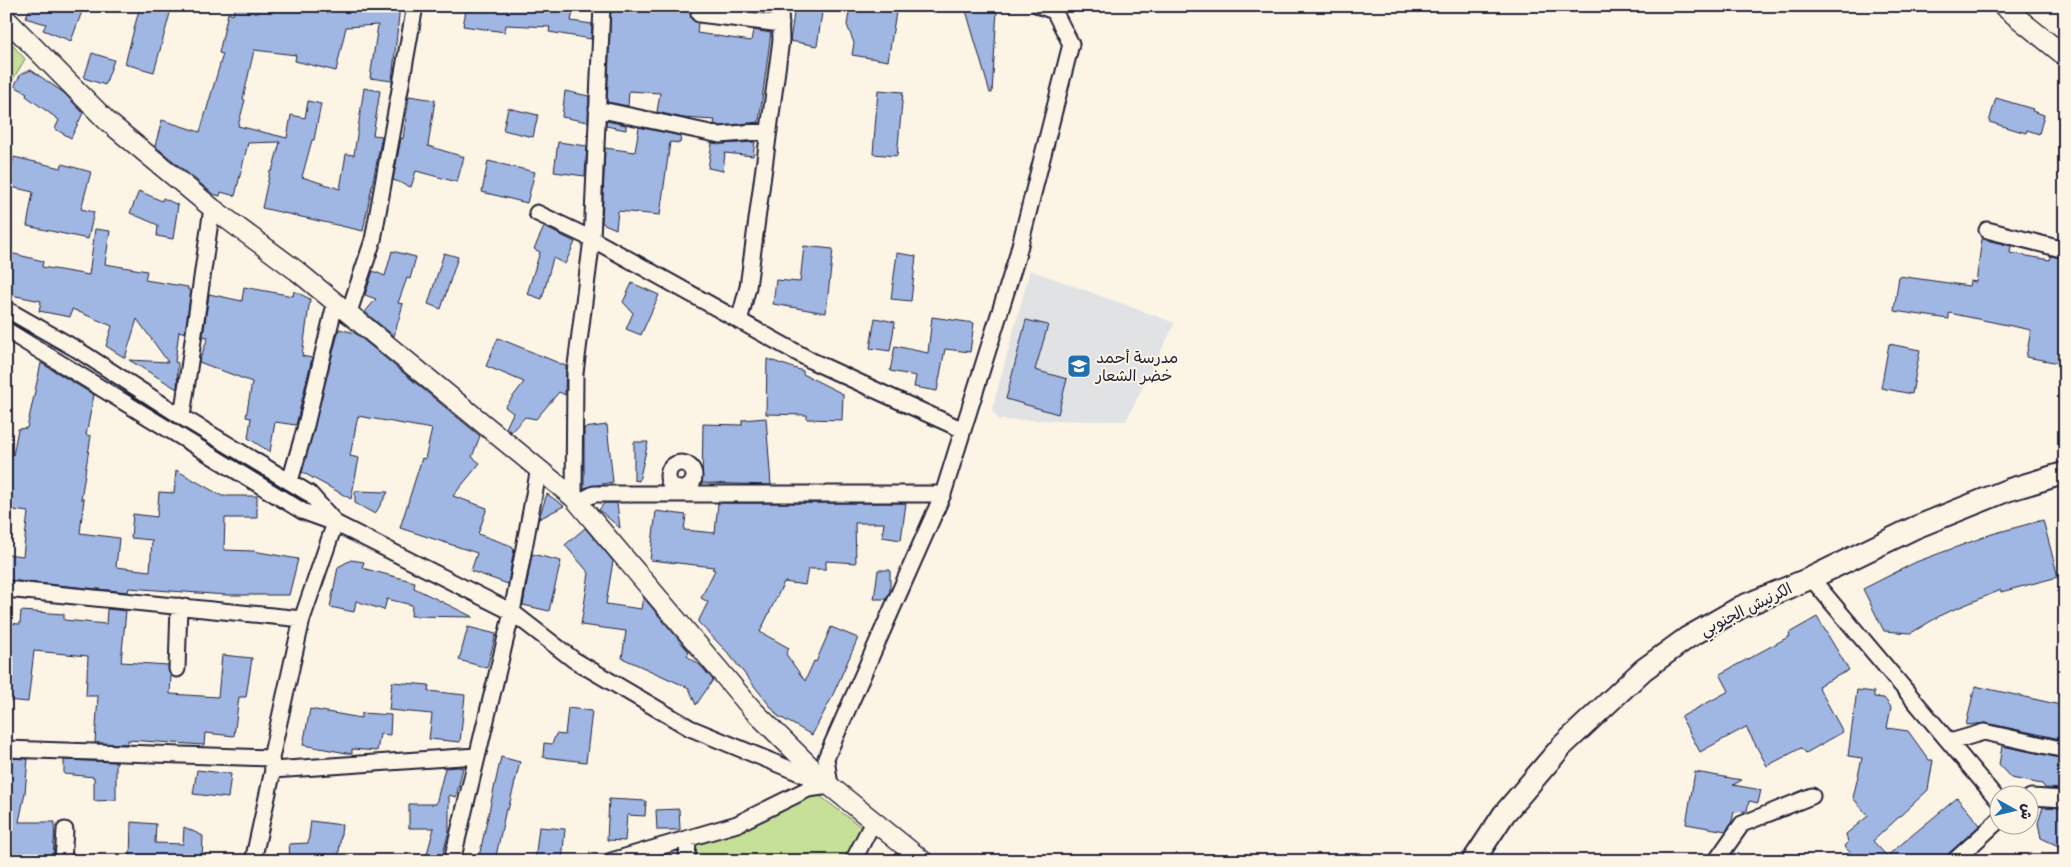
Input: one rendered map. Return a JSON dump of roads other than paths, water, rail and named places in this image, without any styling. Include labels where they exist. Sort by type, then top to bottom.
[{"type":"main road","name":"الكرنيش الجنوبي","points":[[1473,861],[1504,814],[1562,746],[1644,670],[1687,638],[1741,608],[1812,578],[1914,528],[2008,490],[2065,473]]},
{"type":"street","points":[[290,482],[341,309],[373,240],[415,6]]},
{"type":"street","points":[[576,500],[575,373],[592,239],[602,6]]},
{"type":"street","points":[[700,6],[699,14],[781,24]]},
{"type":"street","points":[[739,321],[748,287],[781,40],[780,6]]},
{"type":"street","points":[[830,786],[826,758],[943,494],[1017,256],[1071,44],[1054,11],[1040,6]]},
{"type":"street","points":[[2003,6],[2065,56]]},
{"type":"street","points":[[6,20],[107,121],[212,208],[296,271],[576,500],[752,709],[830,786],[923,861]]},
{"type":"street","points":[[597,109],[720,135],[769,131]]},
{"type":"street","points":[[182,417],[212,208]]},
{"type":"street","points":[[537,213],[592,239],[812,361],[963,430]]},
{"type":"street","points":[[1987,230],[2065,250]]},
{"type":"street","points":[[6,309],[78,350],[182,417],[310,494],[335,523]]},
{"type":"street","points":[[6,330],[302,511],[335,523],[512,612],[574,660],[690,728],[830,786]]},
{"type":"street","points":[[452,861],[512,612],[539,468]]},
{"type":"street","points":[[576,500],[594,494],[678,491],[943,494]]},
{"type":"street","points":[[253,861],[302,619],[335,523]]},
{"type":"street","points":[[1812,578],[1988,788]]},
{"type":"street","points":[[6,589],[302,619]]},
{"type":"street","points":[[177,669],[180,606]]},
{"type":"street","points":[[1950,742],[1984,732],[2065,750]]},
{"type":"street","points":[[6,749],[272,764],[476,756]]},
{"type":"street","points":[[611,861],[737,824],[808,789],[830,786]]},
{"type":"street","points":[[1716,861],[1742,824],[1812,796]]},
{"type":"street","points":[[2038,797],[2065,799]]},
{"type":"street","points":[[853,861],[873,822]]},
{"type":"street","points":[[63,861],[65,830]]},
{"type":"street","points":[[1954,861],[1988,830]]},
{"type":"street","points":[[688,838],[688,861]]},
{"type":"place","name":"مدرسة أحمد خضر الشعار","points":[[1079,366]]}]
